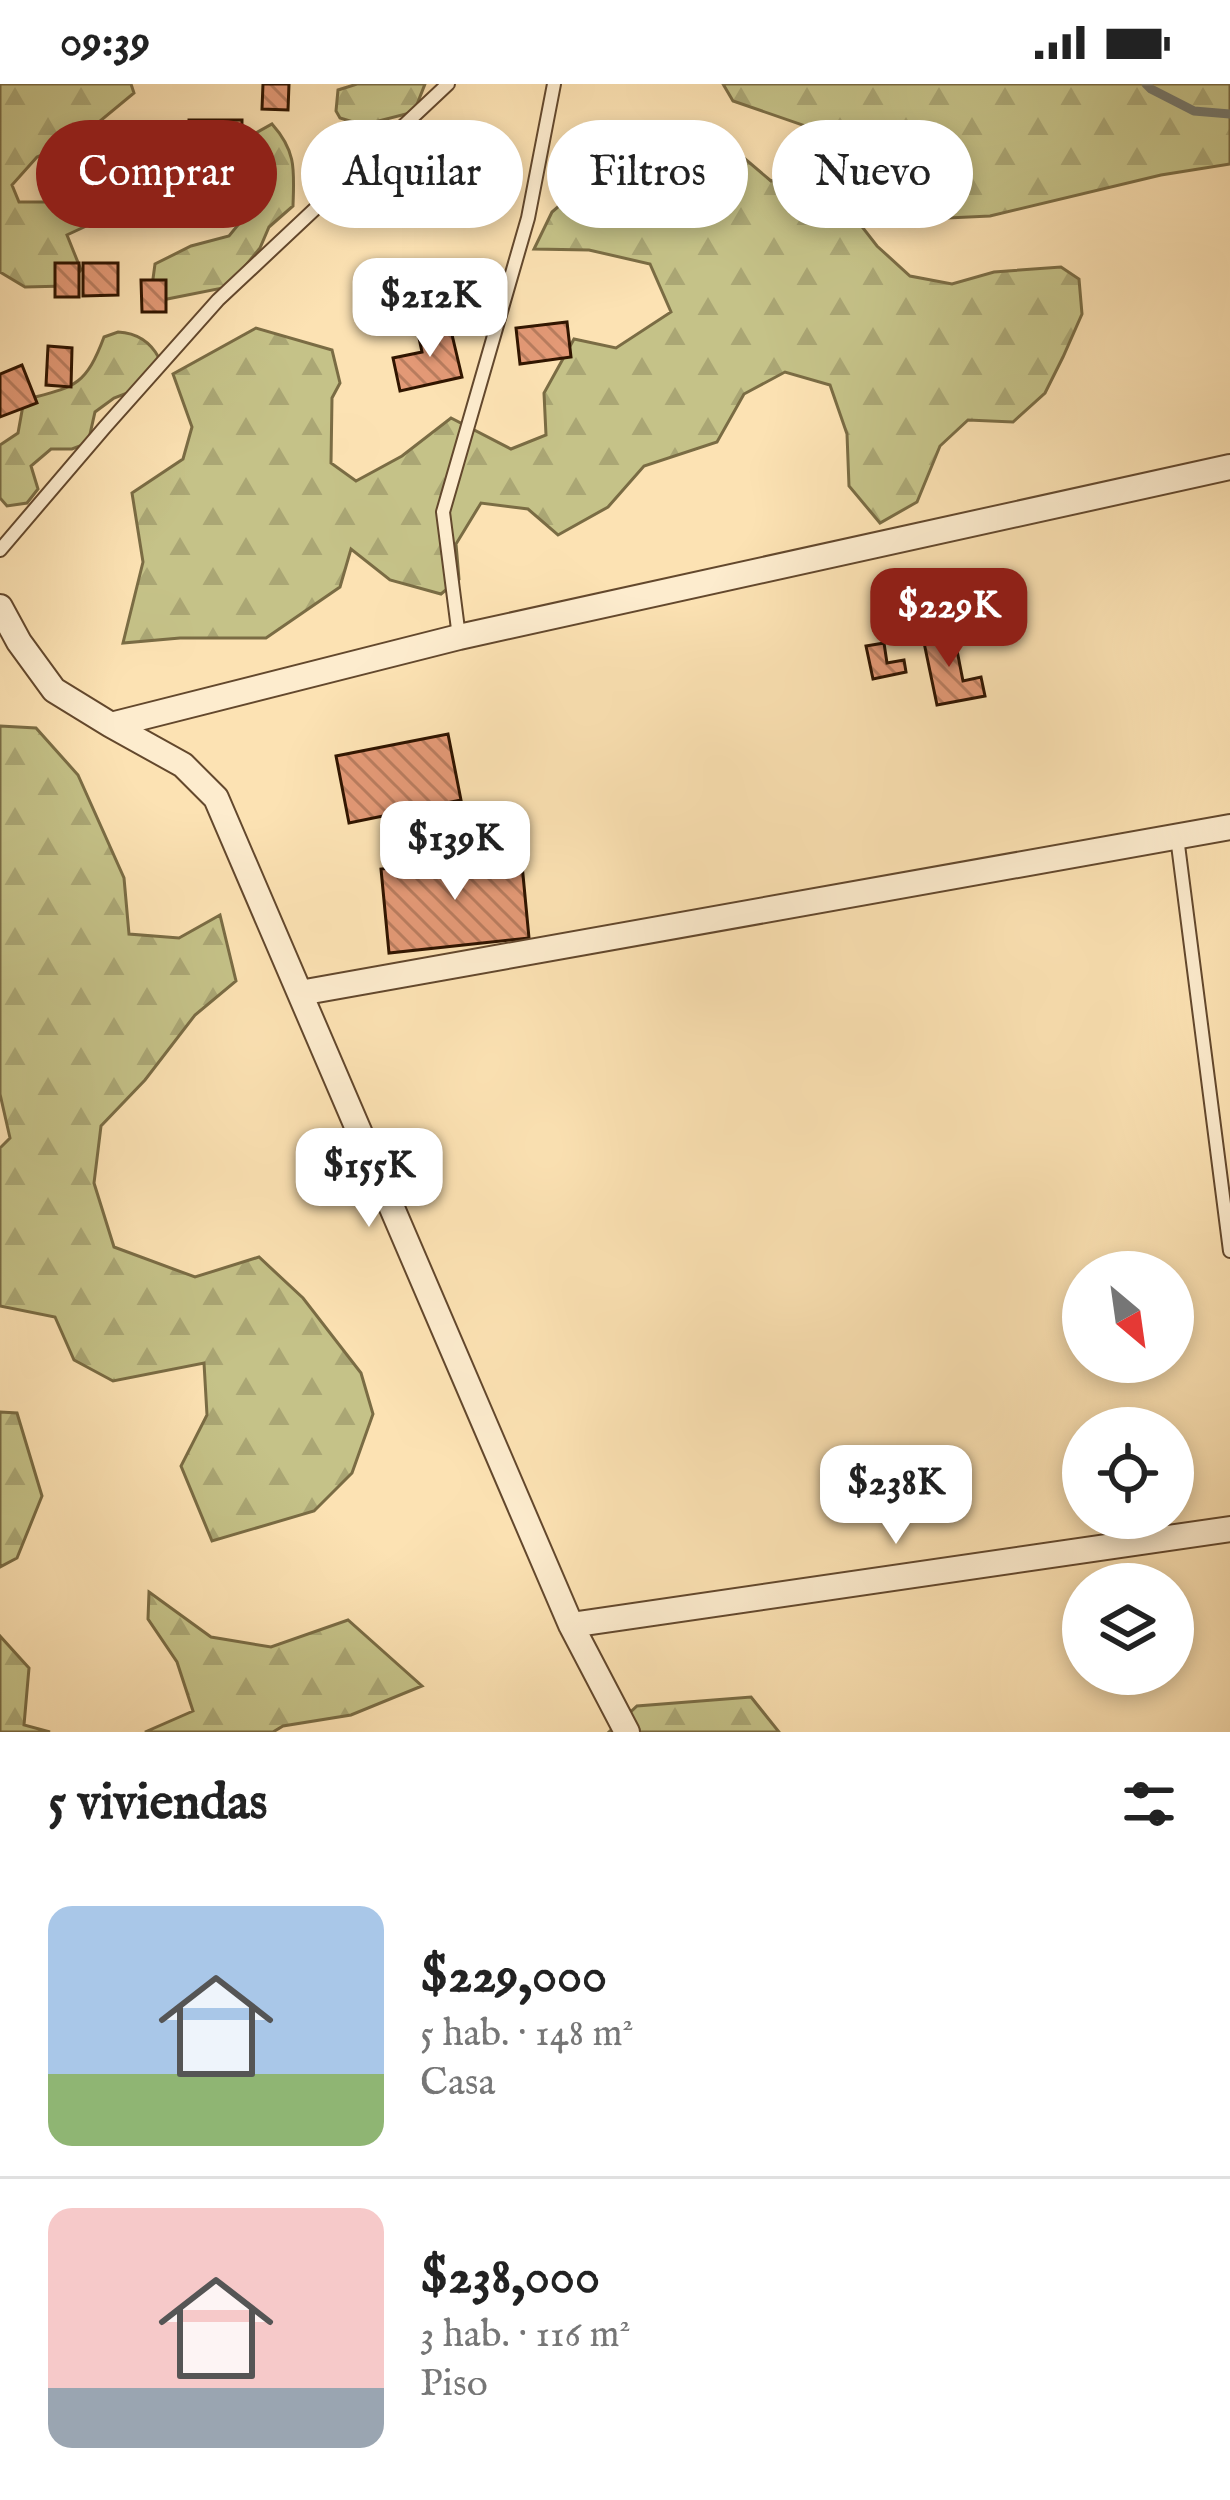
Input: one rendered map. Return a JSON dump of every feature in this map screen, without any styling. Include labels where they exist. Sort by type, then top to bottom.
[{"type":"street","points":[[111,725],[459,637],[1230,467]]},
{"type":"street","points":[[0,608],[54,691],[183,765],[216,797],[571,1625],[627,1732]]},
{"type":"street","points":[[300,993],[1230,827]]},
{"type":"street","points":[[571,1625],[1230,1528]]},
{"type":"lane","points":[[0,550],[218,300],[448,84]]},
{"type":"lane","points":[[459,637],[443,512],[528,218],[554,84]]},
{"type":"lane","points":[[1177,837],[1230,1251]]},
{"type":"lane","points":[[1214,1126],[1230,1123]]},
{"type":"green space","points":[[0,84],[131,84],[134,93],[101,120],[36,120],[36,158],[12,185],[19,202],[36,202],[36,228],[82,228],[67,235],[81,270],[66,286],[25,287],[0,272]]},
{"type":"green space","points":[[357,84],[425,84],[414,112],[383,120],[340,118],[338,90]]},
{"type":"green space","points":[[723,84],[1230,84],[1230,164],[973,217],[973,120],[788,120],[733,101]]},
{"type":"green space","points":[[277,130],[290,153],[293,206],[277,220]]},
{"type":"green space","points":[[748,161],[772,181],[772,228],[863,228],[910,276],[952,284],[994,272],[1061,267],[1079,279],[1082,314],[1045,393],[1013,422],[968,420],[940,446],[917,502],[880,523],[849,486],[847,434],[830,385],[785,372],[744,394],[717,442],[644,466],[608,507],[558,535],[528,509],[481,503],[456,544],[459,579],[441,594],[390,580],[351,549],[340,587],[266,638],[123,643],[143,562],[132,493],[183,459],[192,427],[173,374],[256,328],[332,350],[340,383],[332,398],[331,463],[356,481],[402,456],[451,418],[511,449],[546,435],[544,393],[574,339],[616,348],[671,312],[650,264],[589,250],[534,249],[547,222],[547,228],[748,228]]},
{"type":"green space","points":[[236,228],[269,228],[260,248],[228,287],[162,300],[152,286],[155,264],[191,246],[229,236]]},
{"type":"green space","points":[[118,332],[142,339],[159,358],[130,392],[95,412],[88,443],[51,449],[31,466],[38,489],[27,503],[7,506],[0,498],[0,445],[18,433],[24,400],[75,383],[90,367],[104,337]]},
{"type":"green space","points":[[0,726],[36,728],[78,775],[124,878],[129,934],[179,938],[220,915],[236,981],[195,1015],[145,1080],[101,1126],[94,1183],[114,1247],[195,1277],[259,1257],[303,1298],[361,1373],[373,1414],[352,1473],[314,1511],[212,1541],[181,1466],[207,1415],[204,1363],[113,1381],[74,1360],[55,1317],[0,1306],[0,1148],[10,1138],[0,1094]]},
{"type":"green space","points":[[0,1412],[17,1413],[42,1496],[17,1558],[0,1567]]},
{"type":"green space","points":[[149,1592],[211,1637],[271,1647],[348,1620],[422,1686],[351,1715],[283,1726],[273,1732],[145,1732],[193,1711],[177,1662],[148,1619]]},
{"type":"green space","points":[[0,1636],[29,1668],[24,1725],[50,1732],[0,1732]]},
{"type":"green space","points":[[751,1697],[779,1732],[609,1732],[637,1706]]},
{"type":"building","points":[[263,84],[289,84],[288,110],[262,109]]},
{"type":"building","points":[[55,263],[79,263],[79,297],[55,297]]},
{"type":"building","points":[[83,263],[118,263],[118,295],[83,296]]},
{"type":"building","points":[[141,280],[166,280],[166,312],[142,312]]},
{"type":"building","points":[[449,322],[462,377],[400,391],[393,358],[422,352],[417,329]]},
{"type":"building","points":[[567,322],[571,357],[520,364],[516,328]]},
{"type":"building","points":[[48,346],[72,348],[71,387],[46,385]]},
{"type":"building","points":[[22,365],[37,403],[0,417],[0,374]]},
{"type":"building","points":[[941,629],[942,638],[954,635],[963,681],[981,677],[985,696],[937,705],[922,633]]},
{"type":"building","points":[[884,643],[887,663],[904,660],[906,672],[873,679],[866,646]]},
{"type":"building","points":[[448,734],[461,800],[349,823],[336,756]]},
{"type":"building","points":[[521,854],[529,938],[389,953],[381,869]]},
{"type":"waterway","points":[[1146,84],[1194,111],[1230,114]]}]
